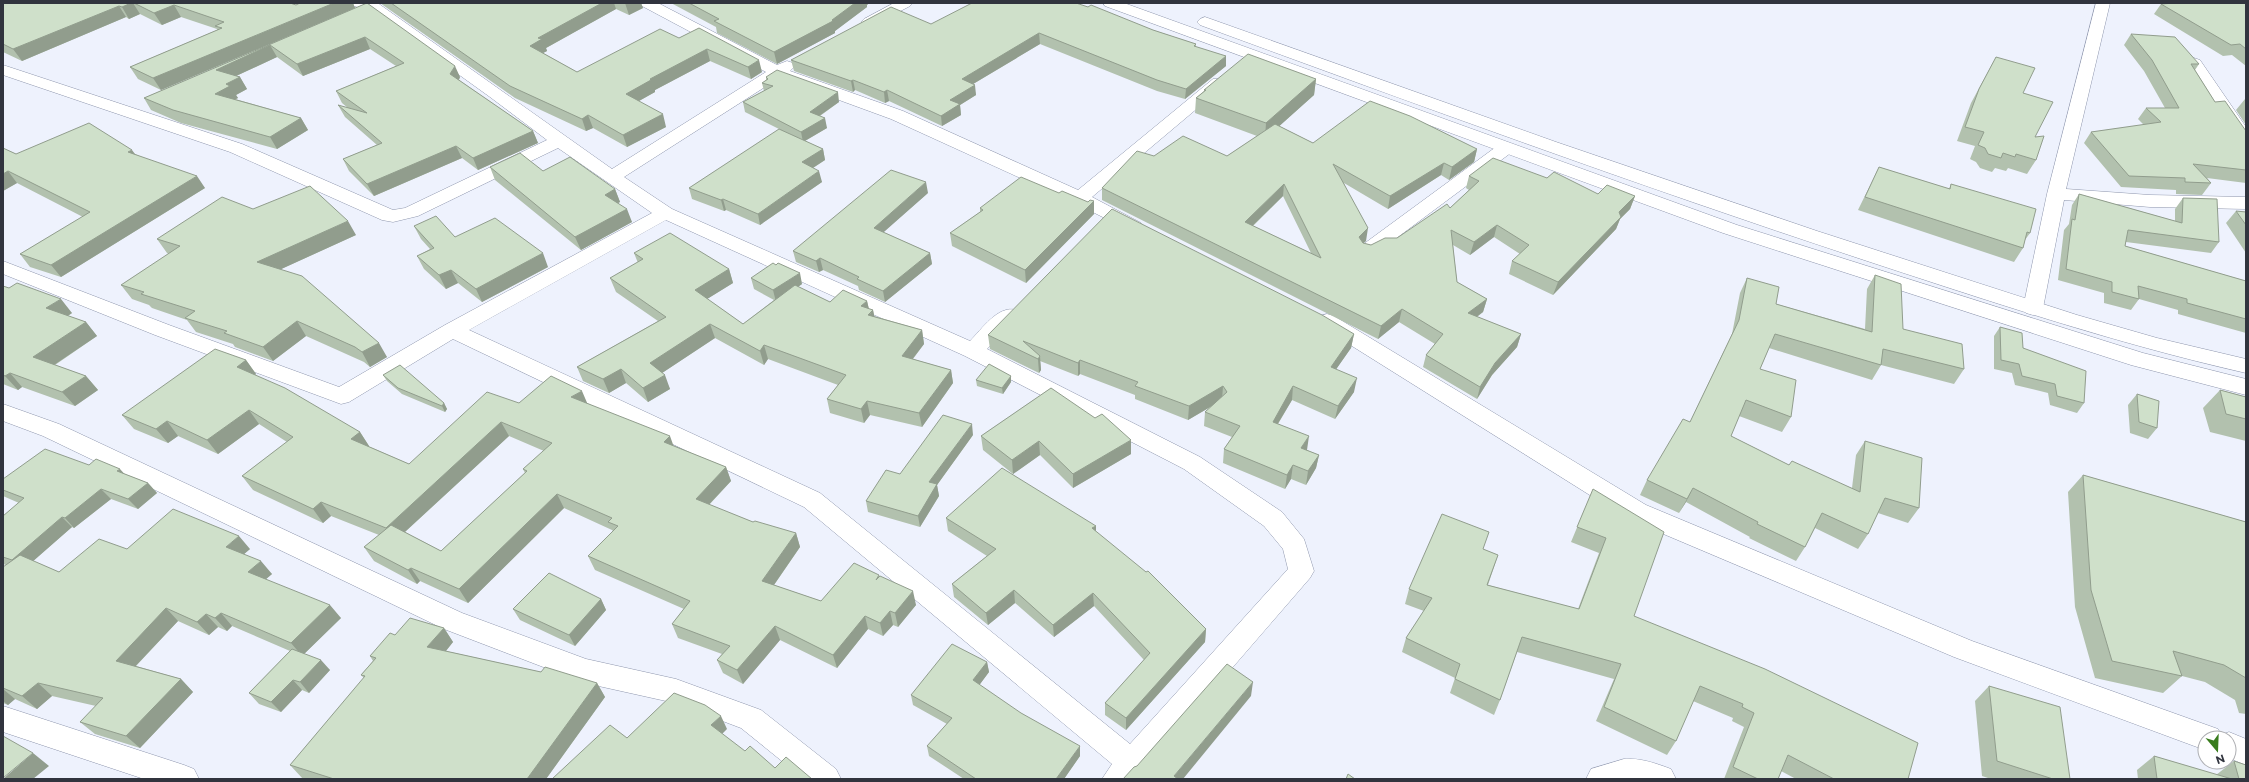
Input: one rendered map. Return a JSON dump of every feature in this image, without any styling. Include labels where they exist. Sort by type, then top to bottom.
[{"type":"street","points":[[858,28],[905,3]]},
{"type":"street","points":[[1110,3],[1240,64],[1506,148],[1730,229],[2124,355],[2246,388]]},
{"type":"street","points":[[1150,3],[1736,212],[2033,308],[2135,338],[2246,366]]},
{"type":"street","points":[[2033,308],[2056,194],[2085,70],[2103,3]]},
{"type":"street","points":[[661,5],[777,72],[897,115],[1080,198],[1103,219],[1151,235]]},
{"type":"street","points":[[366,7],[496,93],[559,141],[665,213],[973,351],[1192,463],[1273,519],[1295,546],[1301,571],[1124,770],[812,500],[452,330]]},
{"type":"street","points":[[612,177],[777,72],[804,57]]},
{"type":"street","points":[[2194,63],[2246,140]]},
{"type":"street","points":[[1080,198],[1240,64]]},
{"type":"street","points":[[3,70],[126,113],[236,148],[382,214],[393,216],[411,212],[559,141]]},
{"type":"street","points":[[126,113],[148,104]]},
{"type":"street","points":[[1368,250],[1506,148]]},
{"type":"street","points":[[2056,194],[2150,201],[2246,203]]},
{"type":"street","points":[[3,267],[162,330],[341,396],[452,330],[665,213]]},
{"type":"street","points":[[973,351],[1022,302]]},
{"type":"street","points":[[1307,311],[1328,322],[1637,512],[1963,649],[2197,734]]},
{"type":"street","points":[[3,412],[51,430],[453,621],[585,671],[676,690],[751,719],[826,779]]},
{"type":"street","points":[[3,719],[184,779]]},
{"type":"street","points":[[1602,779],[1618,772],[1650,774],[1661,779]]},
{"type":"building","points":[[3,3],[131,3],[122,7],[119,6],[13,49],[3,44]]},
{"type":"building","points":[[134,3],[290,3],[296,5],[300,3],[334,3],[153,78],[130,67],[222,28],[215,26],[224,22],[174,5],[154,13]]},
{"type":"building","points":[[367,3],[455,66],[450,74],[533,131],[473,158],[456,146],[367,184],[343,159],[382,143],[338,105],[367,113],[336,91],[404,63],[365,37],[297,64],[270,45],[216,70],[240,77],[226,84],[230,86],[215,94],[301,118],[270,137],[173,110],[144,98]]},
{"type":"building","points":[[391,3],[602,3],[538,38],[542,39],[530,46],[577,72],[660,29],[679,38],[699,28],[759,60],[748,67],[707,49],[650,79],[651,80],[626,94],[663,114],[623,135],[588,115],[582,119],[510,86]]},
{"type":"building","points":[[689,3],[855,3],[832,20],[833,21],[774,52],[714,21],[719,19]]},
{"type":"building","points":[[972,3],[1076,3],[1088,7],[1091,5],[1153,30],[1196,44],[1194,46],[1226,56],[1186,89],[1157,80],[1039,33],[962,79],[975,85],[950,100],[960,104],[941,116],[887,90],[884,92],[853,80],[851,81],[791,60],[891,7],[931,24]]},
{"type":"building","points":[[2246,3],[2246,49],[2240,44],[2231,45],[2161,4]]},
{"type":"building","points":[[2131,34],[2175,37],[2199,64],[2191,64],[2215,102],[2225,101],[2246,131],[2246,170],[2193,164],[2211,183],[2185,182],[2185,178],[2129,176],[2091,132],[2161,122],[2146,108],[2179,108],[2152,60]]},
{"type":"building","points":[[1248,54],[1316,79],[1266,123],[1196,98]]},
{"type":"building","points":[[1996,57],[2035,68],[2023,93],[2053,102],[2035,137],[2044,136],[2036,160],[2016,154],[2015,157],[2003,153],[2001,158],[1988,154],[1985,148],[1978,145],[1984,132],[1965,127],[1979,89]]},
{"type":"building","points":[[777,70],[838,92],[810,112],[825,118],[801,132],[743,102],[773,86],[762,83],[768,79],[766,77]]},
{"type":"building","points":[[1370,101],[1410,116],[1477,149],[1452,167],[1444,163],[1390,196],[1333,164],[1368,228],[1359,237],[1363,243],[1371,245],[1385,238],[1397,238],[1447,204],[1450,208],[1479,181],[1469,176],[1493,158],[1547,178],[1554,172],[1598,194],[1607,185],[1635,196],[1619,212],[1621,217],[1558,282],[1512,261],[1529,245],[1497,225],[1474,242],[1451,230],[1457,282],[1487,299],[1468,313],[1521,334],[1495,363],[1480,387],[1426,355],[1443,334],[1402,309],[1381,326],[1102,188],[1137,151],[1154,156],[1183,136],[1227,156],[1275,124],[1313,143]],"holes":[[[1284,184],[1321,258],[1245,222]]]},
{"type":"building","points":[[89,123],[132,150],[128,152],[197,176],[51,265],[20,254],[90,212],[8,171],[3,174],[3,148],[16,154]]},
{"type":"building","points":[[779,129],[823,149],[802,162],[819,171],[758,214],[723,199],[721,200],[689,188]]},
{"type":"building","points":[[520,153],[543,171],[570,157],[615,189],[605,195],[627,209],[575,237],[490,167]]},
{"type":"building","points":[[1879,167],[1950,189],[1951,184],[2036,209],[2030,233],[2027,232],[2023,248],[1865,197]]},
{"type":"building","points":[[891,170],[926,182],[874,228],[930,253],[883,291],[857,279],[859,277],[820,258],[816,261],[793,251]]},
{"type":"building","points":[[1021,177],[1059,193],[1062,191],[1088,202],[1090,200],[1094,201],[1025,270],[950,233],[983,210],[980,208]]},
{"type":"building","points":[[310,186],[348,221],[257,262],[302,276],[379,343],[362,352],[355,347],[297,321],[263,347],[224,333],[227,331],[185,318],[195,311],[141,294],[144,292],[121,285],[180,246],[157,239],[222,197],[253,209]]},
{"type":"building","points":[[2079,194],[2182,223],[2183,198],[2217,199],[2219,242],[2128,230],[2125,246],[2246,281],[2246,319],[2187,303],[2187,299],[2138,286],[2139,299],[2112,292],[2112,282],[2066,269],[2072,219],[2075,220]]},
{"type":"building","points":[[1112,209],[1322,315],[1354,334],[1331,367],[1357,378],[1338,406],[1293,386],[1273,422],[1309,436],[1301,448],[1319,455],[1308,471],[1293,465],[1287,475],[1224,449],[1240,426],[1205,412],[1227,392],[1223,386],[1189,406],[1135,386],[1138,382],[1080,360],[1078,363],[1023,341],[1040,356],[1038,359],[988,335]]},
{"type":"building","points":[[2236,211],[2246,212],[2246,225]]},
{"type":"building","points":[[436,216],[455,237],[495,218],[543,253],[476,289],[451,270],[439,275],[417,256],[434,248],[414,226]]},
{"type":"building","points":[[670,233],[729,269],[695,290],[743,324],[795,285],[830,302],[843,290],[867,301],[861,306],[873,310],[868,315],[922,330],[902,356],[951,370],[919,413],[867,401],[861,409],[827,399],[846,375],[764,345],[760,351],[710,324],[650,363],[665,375],[643,388],[621,369],[603,379],[577,367],[666,317],[610,278],[643,259],[634,253]]},
{"type":"building","points":[[773,263],[776,265],[778,263],[800,273],[773,290],[751,278]]},
{"type":"building","points":[[1875,275],[1901,284],[1903,329],[1962,344],[1964,369],[1883,349],[1881,365],[1775,334],[1760,369],[1796,380],[1791,417],[1746,400],[1731,436],[1789,465],[1792,461],[1860,492],[1865,441],[1922,458],[1919,508],[1885,498],[1868,534],[1822,513],[1805,547],[1757,524],[1758,522],[1693,488],[1687,499],[1647,480],[1683,419],[1690,422],[1739,320],[1747,278],[1779,287],[1776,304],[1872,332]]},
{"type":"building","points":[[17,283],[61,299],[46,308],[86,322],[33,357],[86,376],[62,392],[10,373],[5,376],[3,375],[3,286],[9,288]]},
{"type":"building","points":[[2000,327],[2022,333],[2023,348],[2086,371],[2084,403],[2057,396],[2055,384],[2022,376],[2019,364],[2001,360]]},
{"type":"building","points":[[215,349],[246,360],[237,367],[285,388],[360,432],[351,439],[409,464],[487,392],[519,403],[551,376],[582,391],[571,397],[670,436],[664,442],[726,467],[696,499],[753,522],[755,521],[796,533],[762,581],[821,601],[854,563],[879,575],[876,580],[880,576],[913,591],[895,613],[890,611],[880,623],[865,616],[833,655],[775,626],[737,670],[717,660],[730,646],[672,624],[690,601],[588,556],[618,526],[608,522],[612,518],[557,494],[459,589],[411,568],[408,570],[364,547],[391,525],[441,551],[527,471],[523,469],[552,443],[501,422],[386,528],[321,502],[313,509],[242,476],[293,437],[249,410],[207,440],[167,421],[156,429],[122,415]]},
{"type":"building","points":[[989,364],[1011,376],[1002,388],[976,380]]},
{"type":"building","points":[[400,365],[444,403],[442,406],[398,388],[383,375]]},
{"type":"building","points":[[1051,388],[1095,418],[1102,414],[1131,440],[1073,474],[1039,441],[1012,460],[981,436]]},
{"type":"building","points":[[2220,390],[2246,397],[2246,419],[2226,414]]},
{"type":"building","points":[[2137,394],[2159,401],[2157,428],[2139,422]]},
{"type":"building","points":[[943,415],[972,424],[929,482],[937,484],[918,516],[866,501],[886,470],[900,474]]},
{"type":"building","points":[[45,449],[89,465],[96,459],[120,469],[117,471],[148,483],[128,499],[101,489],[65,518],[62,517],[12,560],[3,557],[3,516],[24,498],[3,490],[3,479]]},
{"type":"building","points":[[1002,468],[1096,526],[1092,528],[1146,572],[1148,571],[1206,629],[1126,718],[1105,703],[1150,653],[1093,593],[1053,625],[1014,590],[986,613],[952,584],[996,549],[946,518]]},
{"type":"building","points":[[2083,475],[2246,522],[2246,678],[2224,665],[2173,651],[2182,676],[2112,661],[2091,590]]},
{"type":"building","points":[[1593,489],[1664,532],[1634,616],[1765,669],[1918,743],[1908,779],[1834,779],[1788,755],[1778,779],[1758,779],[1733,767],[1754,713],[1742,707],[1743,704],[1700,686],[1676,741],[1604,707],[1621,664],[1522,637],[1500,700],[1455,679],[1460,664],[1406,638],[1432,598],[1409,589],[1442,514],[1489,532],[1483,549],[1498,555],[1487,585],[1579,609],[1606,538],[1577,527]]},
{"type":"building","points":[[173,509],[239,536],[226,547],[261,561],[248,572],[330,605],[291,643],[221,613],[215,618],[206,614],[197,622],[166,608],[116,661],[181,679],[126,736],[80,722],[103,698],[38,683],[22,696],[3,688],[3,567],[20,555],[59,572],[99,539],[127,549]]},
{"type":"building","points":[[549,573],[601,599],[569,635],[513,609]]},
{"type":"building","points":[[410,618],[444,628],[427,647],[541,672],[545,667],[597,683],[527,779],[334,779],[290,765],[365,676],[361,675],[376,658],[370,656],[390,633],[395,635]]},
{"type":"building","points":[[952,644],[987,662],[973,680],[1021,713],[1080,746],[1056,779],[976,779],[927,746],[952,718],[911,695]]},
{"type":"building","points":[[292,649],[321,660],[300,682],[293,680],[271,702],[249,693]]},
{"type":"building","points":[[1227,664],[1253,682],[1174,776],[1178,779],[1123,779],[1134,767],[1137,766]]},
{"type":"building","points":[[1989,686],[2060,707],[2070,779],[2053,779],[1997,761]]},
{"type":"building","points":[[674,693],[705,705],[721,716],[711,725],[745,751],[750,746],[775,768],[786,757],[812,779],[552,779],[610,725],[627,738]]},
{"type":"building","points":[[3,736],[33,753],[3,778]]},
{"type":"building","points":[[2154,756],[2197,769],[2197,770],[2232,779],[2157,779]]},
{"type":"building","points":[[2237,762],[2246,765],[2246,779],[2239,779],[2236,770]]},
{"type":"building","points":[[1348,774],[1355,779],[1346,779]]}]
